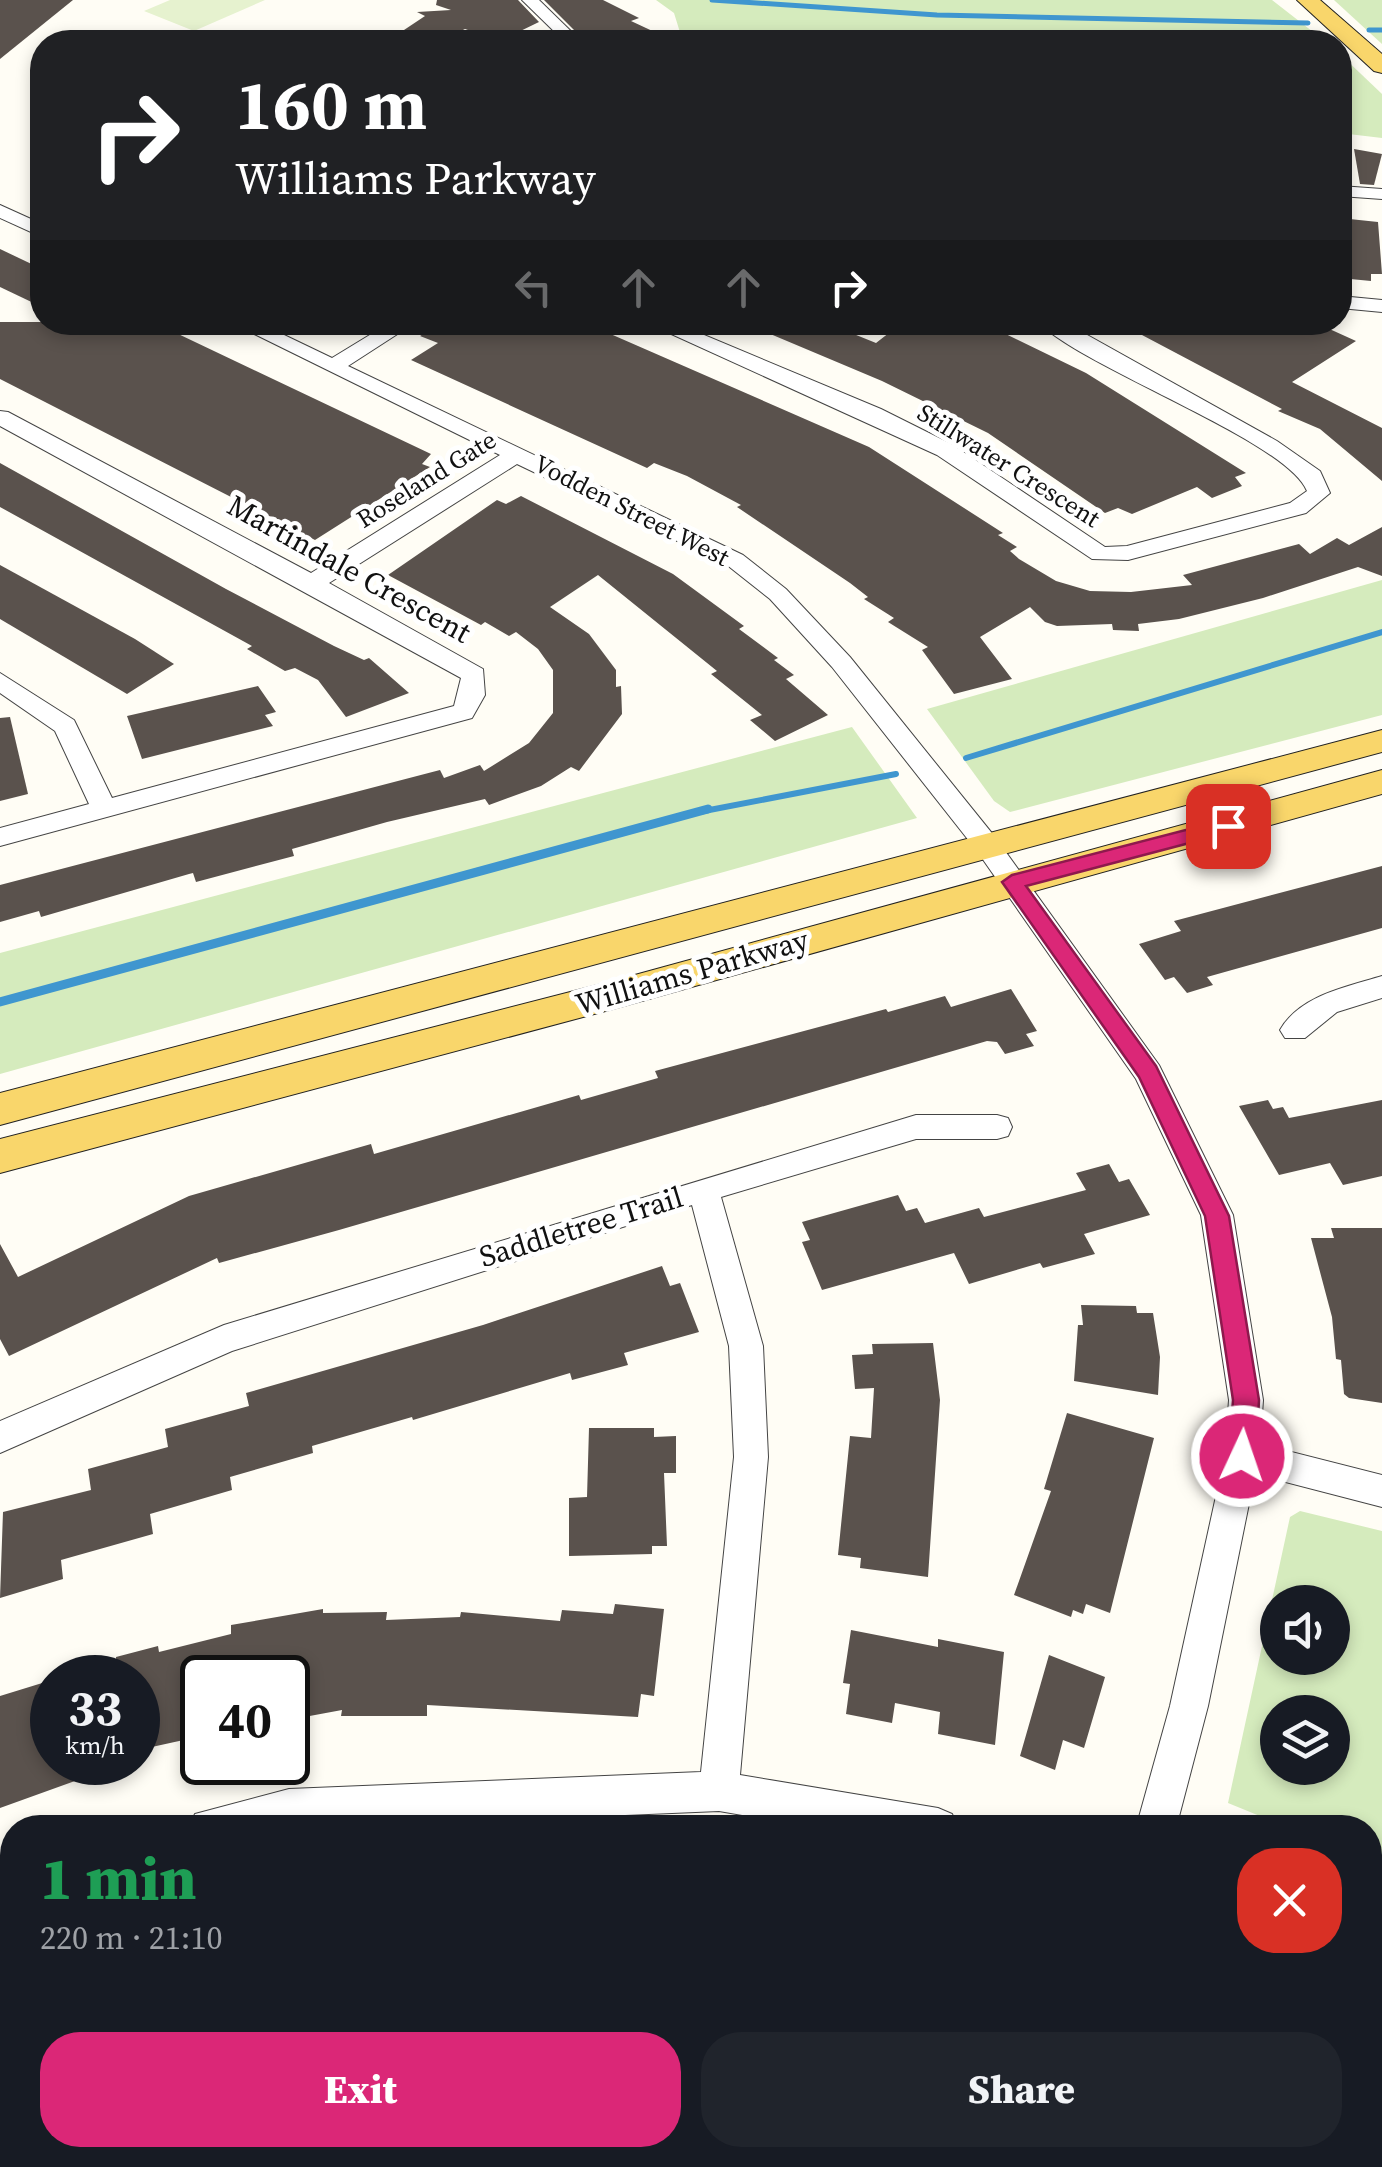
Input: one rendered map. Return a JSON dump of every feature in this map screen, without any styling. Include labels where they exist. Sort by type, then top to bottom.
[{"type":"main road","points":[[1310,2],[1343,30]]},
{"type":"main road","points":[[1352,38],[1382,66]]},
{"type":"main road","name":"Williams Parkway","points":[[0,1109],[633,944],[986,844],[1382,741]]},
{"type":"main road","name":"Williams Parkway","points":[[0,1156],[613,996],[1382,782]]},
{"type":"street","points":[[530,0],[561,30]]},
{"type":"street","points":[[1352,192],[1382,194]]},
{"type":"street","points":[[0,211],[30,225]]},
{"type":"street","points":[[1352,303],[1382,306]]},
{"type":"street","name":"Vodden Street West","points":[[268,335],[735,560],[778,594],[842,662],[986,844],[1148,1072],[1217,1216],[1246,1400],[1242,1456],[1189,1706],[1160,1815]]},
{"type":"street","points":[[334,366],[385,335]]},
{"type":"street","name":"Stillwater Crescent","points":[[686,335],[874,414],[945,450],[1100,554],[1128,553],[1298,508],[1319,493],[1312,476],[1269,446],[1091,335]]},
{"type":"street","name":"Martindale Crescent","points":[[0,417],[312,583],[474,676],[474,695],[463,712],[0,837]]},
{"type":"street","name":"Roseland Gate","points":[[312,583],[519,453]]},
{"type":"street","points":[[0,682],[66,726],[105,810]]},
{"type":"street","points":[[1295,1030],[1327,1004],[1382,987]]},
{"type":"street","points":[[704,1189],[916,1126],[996,1128]]},
{"type":"street","name":"Saddletree Trail","points":[[0,1437],[224,1339],[704,1189],[746,1346],[751,1456],[719,1791]]},
{"type":"street","points":[[1242,1456],[1382,1492]]},
{"type":"street","points":[[264,1815],[289,1809],[719,1791],[861,1815]]},
{"type":"green space","points":[[170,0],[265,0],[196,30],[144,11]]},
{"type":"green space","points":[[656,0],[1272,0],[1311,30],[679,30],[674,13]]},
{"type":"green space","points":[[1334,0],[1382,0],[1382,44]]},
{"type":"green space","points":[[1352,65],[1382,94],[1382,138],[1352,134]]},
{"type":"green space","points":[[1382,580],[1382,715],[1010,812],[994,801],[927,709]]},
{"type":"green space","points":[[852,727],[917,818],[0,1074],[0,953]]},
{"type":"green space","points":[[1300,1511],[1382,1531],[1382,1815],[1258,1815],[1228,1803],[1260,1655],[1260,1675],[1350,1675],[1350,1585],[1275,1585],[1290,1517]]},
{"type":"building","points":[[0,0],[73,0],[36,30],[30,30],[30,35],[0,59]]},
{"type":"building","points":[[437,0],[518,0],[539,22],[523,30],[404,30],[425,16],[417,12],[451,10],[436,5]]},
{"type":"building","points":[[544,0],[603,0],[639,18],[631,21],[650,30],[574,30]]},
{"type":"building","points":[[1354,149],[1382,154],[1374,185],[1360,184]]},
{"type":"building","points":[[1352,219],[1378,222],[1382,274],[1371,274],[1371,281],[1352,279]]},
{"type":"building","points":[[0,249],[30,263],[30,301],[0,287]]},
{"type":"building","points":[[0,322],[30,322],[30,335],[180,335],[431,454],[422,464],[430,467],[315,540],[0,379]]},
{"type":"building","points":[[613,335],[869,447],[1003,533],[998,535],[1017,547],[1010,551],[1019,559],[1056,581],[1090,591],[1131,592],[1192,585],[1183,575],[1299,544],[1310,554],[1337,538],[1349,545],[1382,527],[1382,576],[1358,567],[1263,598],[1179,619],[1138,624],[1139,631],[1113,630],[1112,624],[1057,626],[1045,622],[1030,607],[980,637],[1012,679],[954,694],[922,650],[928,647],[888,622],[894,618],[864,599],[868,597],[850,583],[737,507],[741,505],[687,476],[654,463],[647,468],[411,360],[438,343],[420,336]]},
{"type":"building","points":[[773,335],[856,335],[876,343],[886,335],[1008,335],[1086,373],[1246,473],[1235,477],[1242,486],[1212,498],[1197,487],[1132,514],[1118,508],[1105,513],[988,433],[882,381]]},
{"type":"building","points":[[1142,335],[1343,335],[1356,341],[1292,382],[1382,428],[1382,481],[1320,429],[1278,411],[1282,409]]},
{"type":"building","points":[[0,463],[226,589],[334,646],[364,660],[369,658],[409,693],[346,717],[318,680],[295,668],[285,671],[247,649],[252,646],[0,507]]},
{"type":"building","points":[[521,496],[673,574],[744,626],[739,629],[794,675],[786,679],[828,715],[775,741],[750,720],[762,715],[711,674],[717,671],[598,575],[550,607],[589,634],[616,670],[616,687],[621,686],[622,714],[579,771],[571,767],[541,786],[489,805],[485,799],[387,822],[292,849],[294,856],[196,882],[193,873],[41,917],[39,911],[0,922],[0,885],[440,770],[444,778],[480,765],[484,771],[529,743],[553,713],[553,670],[538,649],[516,632],[509,636],[485,622],[481,625],[388,575],[497,500],[506,504]]},
{"type":"building","points":[[0,565],[174,664],[127,694],[0,619]]},
{"type":"building","points":[[258,686],[276,712],[265,715],[273,726],[142,759],[127,716]]},
{"type":"building","points":[[10,717],[28,794],[0,801],[0,718]]},
{"type":"building","points":[[1382,866],[1382,928],[1207,977],[1213,985],[1187,993],[1174,977],[1165,980],[1139,944],[1181,931],[1174,921]]},
{"type":"building","points":[[1011,989],[1037,1031],[1026,1034],[1034,1046],[1005,1054],[997,1042],[987,1041],[339,1230],[219,1263],[217,1258],[9,1356],[0,1339],[0,1244],[18,1277],[189,1196],[371,1144],[374,1154],[579,1095],[581,1100],[658,1078],[655,1071],[886,1009],[888,1012],[945,996],[951,1007]]},
{"type":"building","points":[[1268,1100],[1273,1109],[1283,1107],[1289,1118],[1382,1100],[1382,1176],[1343,1185],[1330,1163],[1279,1175],[1239,1106]]},
{"type":"building","points":[[1109,1164],[1119,1182],[1129,1179],[1150,1215],[1084,1234],[1095,1254],[1043,1268],[1040,1263],[969,1284],[954,1253],[822,1290],[802,1242],[810,1240],[802,1222],[898,1195],[906,1211],[917,1208],[925,1223],[979,1208],[984,1217],[1086,1190],[1076,1173]]},
{"type":"building","points":[[1331,1228],[1382,1228],[1382,1403],[1344,1394],[1332,1317],[1311,1238],[1334,1238]]},
{"type":"building","points":[[662,1266],[670,1286],[680,1283],[699,1332],[624,1353],[628,1365],[572,1380],[570,1373],[413,1420],[412,1417],[312,1446],[313,1453],[230,1477],[232,1490],[150,1514],[153,1534],[61,1560],[63,1579],[0,1598],[3,1512],[91,1490],[88,1469],[168,1447],[165,1429],[249,1406],[246,1393],[483,1325]]},
{"type":"building","points":[[1081,1305],[1136,1306],[1137,1313],[1153,1313],[1160,1357],[1158,1395],[1074,1381],[1078,1325],[1083,1325]]},
{"type":"building","points":[[933,1343],[940,1400],[928,1577],[860,1568],[861,1558],[838,1555],[850,1436],[871,1438],[874,1388],[855,1389],[852,1355],[873,1354],[872,1344]]},
{"type":"building","points":[[1067,1413],[1154,1438],[1110,1613],[1086,1604],[1083,1614],[1073,1610],[1071,1617],[1014,1595],[1051,1491],[1044,1489]]},
{"type":"building","points":[[589,1428],[654,1428],[654,1437],[676,1436],[676,1473],[664,1473],[667,1546],[652,1546],[652,1554],[569,1556],[569,1498],[587,1497]]},
{"type":"building","points":[[615,1604],[664,1609],[654,1696],[641,1694],[638,1717],[427,1705],[427,1716],[341,1716],[342,1710],[310,1716],[310,1655],[180,1655],[180,1741],[160,1745],[160,1655],[124,1655],[158,1646],[159,1652],[231,1634],[231,1625],[323,1609],[323,1613],[387,1612],[386,1620],[460,1617],[461,1612],[560,1621],[562,1610],[613,1614]]},
{"type":"building","points":[[851,1630],[938,1647],[938,1639],[1004,1652],[995,1745],[938,1734],[940,1712],[895,1703],[892,1723],[846,1714],[850,1684],[843,1683]]},
{"type":"building","points":[[1049,1655],[1105,1677],[1084,1748],[1063,1740],[1055,1770],[1020,1756]]},
{"type":"building","points":[[30,1687],[30,1785],[64,1785],[0,1808],[0,1696]]},
{"type":"waterway","points":[[712,0],[937,15],[1308,23]]},
{"type":"waterway","points":[[1369,30],[1382,30]]},
{"type":"waterway","points":[[966,758],[1382,632]]},
{"type":"waterway","points":[[699,812],[896,774]]},
{"type":"waterway","points":[[0,1002],[708,809]]},
{"type":"route","points":[[1228,826],[1012,882],[1148,1072],[1217,1216],[1246,1400],[1242,1456]]}]
